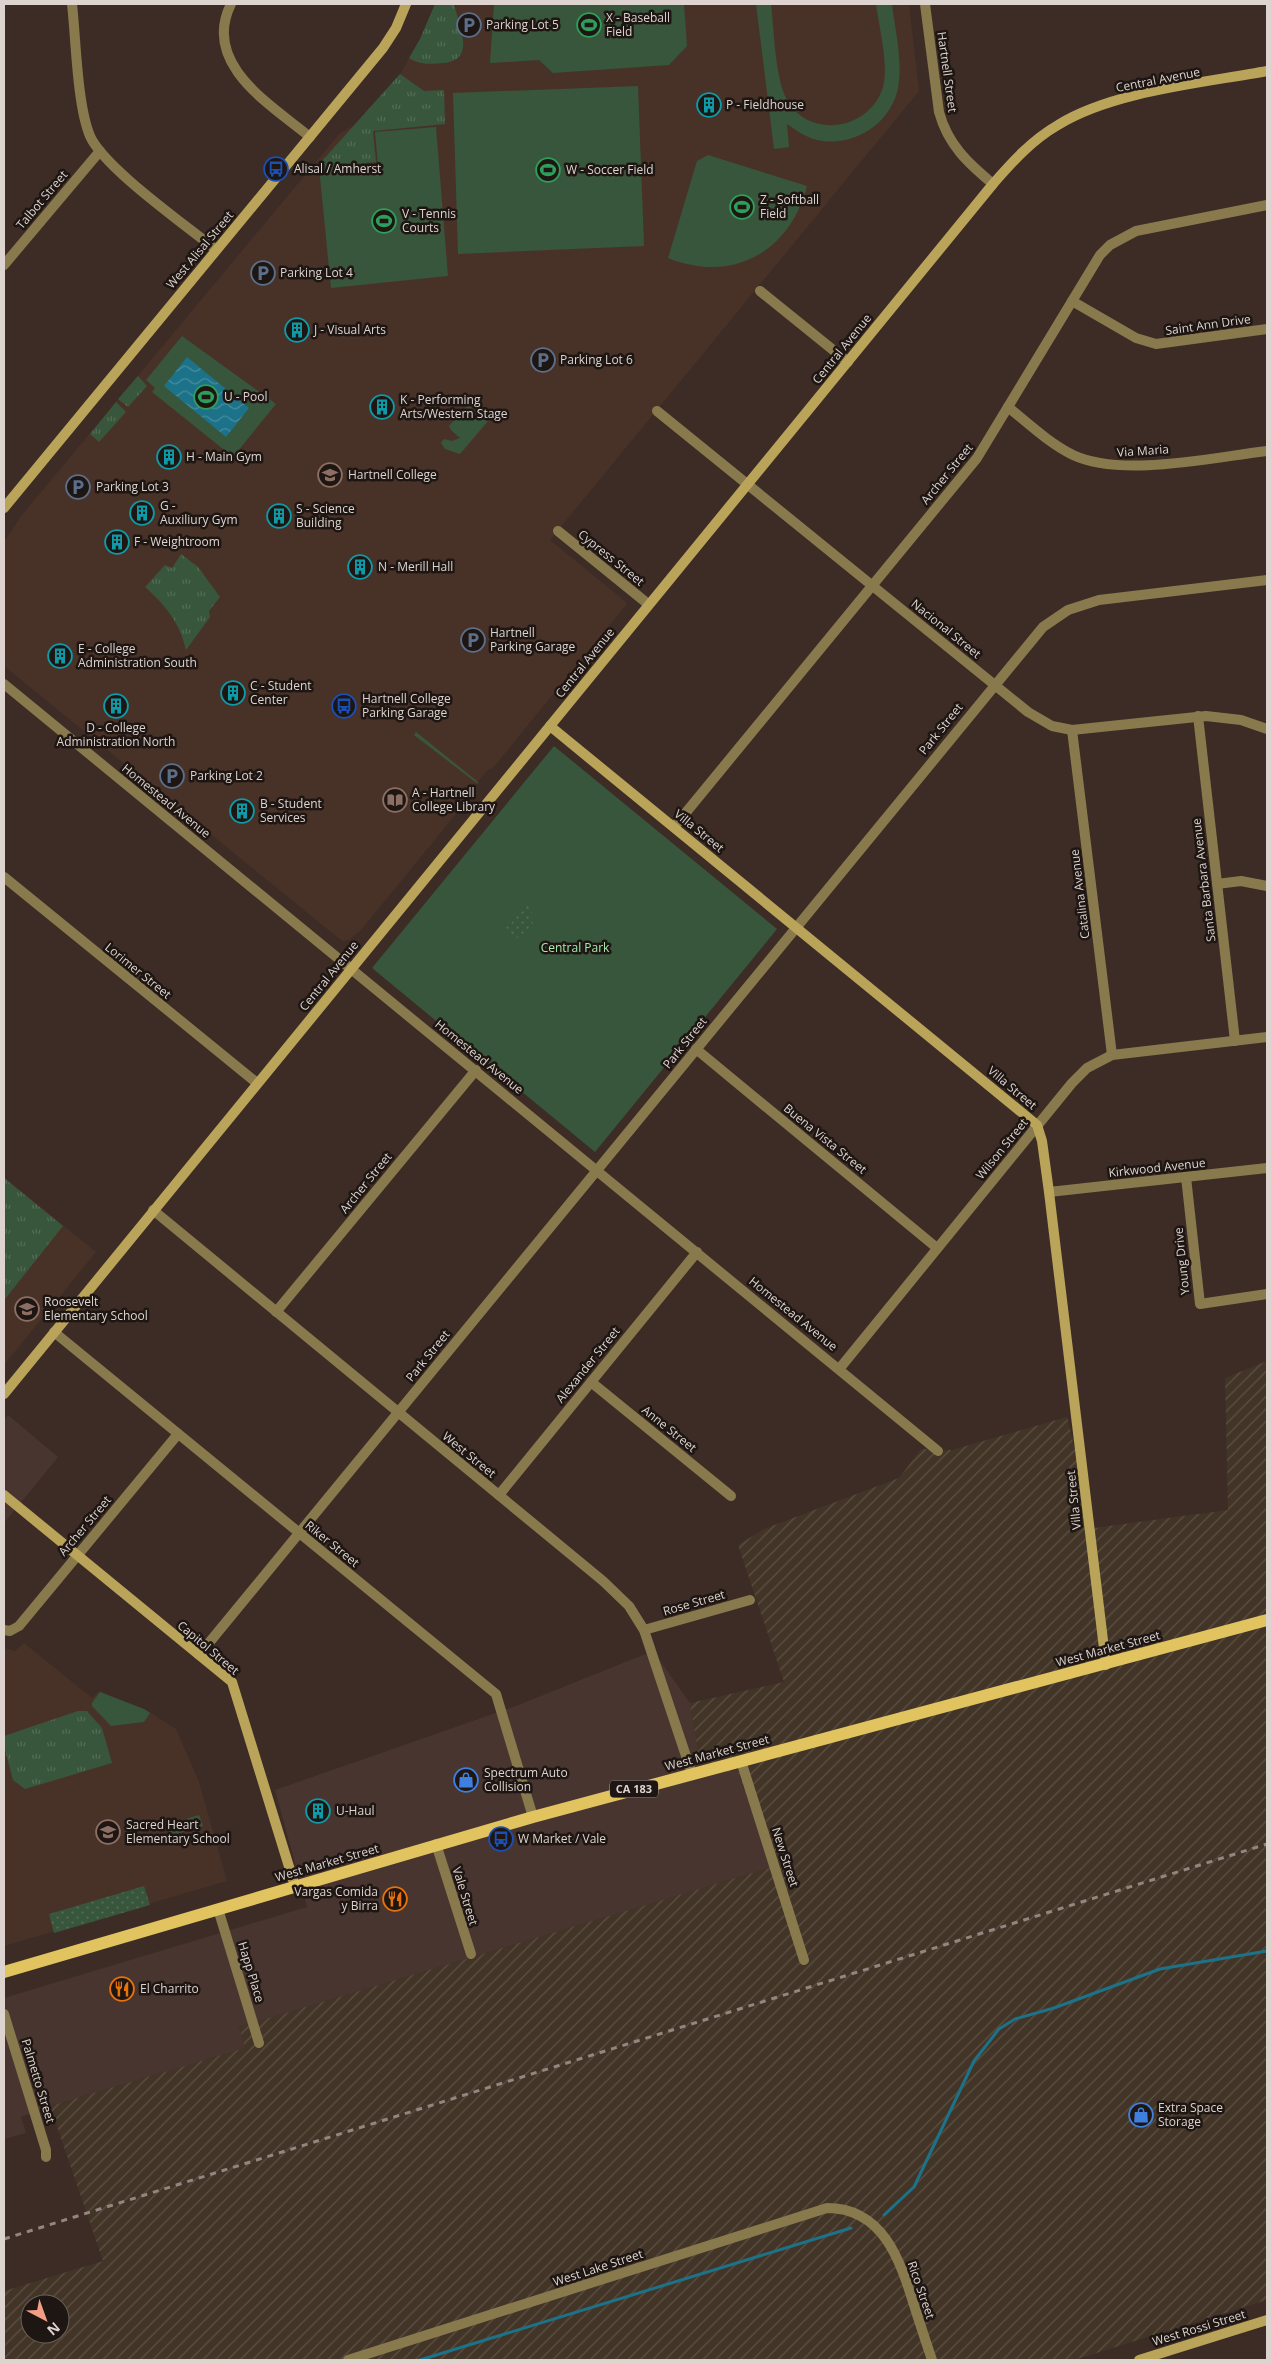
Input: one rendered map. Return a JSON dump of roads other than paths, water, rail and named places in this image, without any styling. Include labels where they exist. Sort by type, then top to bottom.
[{"type":"main road","name":"West Market Street","points":[[4,1972],[436,1844],[692,1774],[1106,1665],[1267,1620]]},
{"type":"street","points":[[72,4],[84,116],[90,135],[100,151],[118,170],[216,250]]},
{"type":"street","points":[[231,4],[226,18],[225,38],[233,67],[253,90],[310,137]]},
{"type":"street","name":"West Alisal Street","points":[[4,508],[383,48],[396,28],[406,4]]},
{"type":"street","name":"Hartnell Street","points":[[925,4],[943,128],[957,150],[993,184]]},
{"type":"street","name":"Central Avenue","points":[[4,1394],[648,604],[993,184],[1017,158],[1043,135],[1074,116],[1092,108],[1142,95],[1267,71]]},
{"type":"street","name":"Talbot Street","points":[[5,260],[100,151]]},
{"type":"street","name":"Archer Street","points":[[674,827],[977,458],[1093,263],[1110,245],[1123,237],[1151,227],[1267,205]]},
{"type":"street","points":[[760,291],[848,362]]},
{"type":"street","name":"Saint Ann Drive","points":[[1072,301],[1136,338],[1156,344],[1180,343],[1267,329]]},
{"type":"street","name":"Via Maria","points":[[1008,407],[1063,450],[1087,460],[1103,464],[1137,466],[1267,451]]},
{"type":"street","name":"Nacional Street","points":[[657,411],[1036,718],[1052,726],[1072,730],[1198,716],[1229,718],[1267,729]]},
{"type":"street","name":"Cypress Street","points":[[558,531],[648,604]]},
{"type":"street","name":"Park Street","points":[[199,1655],[1043,626],[1078,605],[1099,600],[1267,580]]},
{"type":"street","name":"Homestead Avenue","points":[[4,684],[938,1450]]},
{"type":"street","name":"Santa Barbara Avenue","points":[[1198,716],[1236,1041]]},
{"type":"street","name":"Villa Street","points":[[550,726],[1037,1126],[1042,1141],[1049,1192],[1106,1665]]},
{"type":"street","name":"Catalina Avenue","points":[[1072,730],[1112,1055]]},
{"type":"street","name":"Lorimer Street","points":[[4,877],[257,1083]]},
{"type":"street","points":[[1217,884],[1241,881],[1267,886]]},
{"type":"street","name":"Wilson Street","points":[[840,1368],[1080,1074],[1095,1062],[1112,1055],[1267,1037]]},
{"type":"street","name":"Buena Vista Street","points":[[696,1049],[937,1248]]},
{"type":"street","name":"Archer Street","points":[[276,1312],[476,1070]]},
{"type":"street","name":"Kirkwood Avenue","points":[[1049,1192],[1267,1168]]},
{"type":"street","name":"Young Drive","points":[[1186,1177],[1200,1304],[1267,1294]]},
{"type":"street","name":"West Street","points":[[153,1210],[615,1591],[639,1619],[644,1630],[692,1774]]},
{"type":"street","name":"Alexander Street","points":[[499,1495],[697,1252]]},
{"type":"street","name":"Riker Street","points":[[54,1332],[496,1694],[533,1817]]},
{"type":"street","name":"Anne Street","points":[[591,1382],[731,1496]]},
{"type":"street","name":"Archer Street","points":[[7,1630],[19,1626],[178,1434]]},
{"type":"street","name":"Capitol Street","points":[[4,1495],[232,1682],[295,1886]]},
{"type":"street","name":"Rose Street","points":[[644,1630],[750,1600]]},
{"type":"street","name":"New Street","points":[[741,1761],[804,1960]]},
{"type":"street","name":"Vale Street","points":[[436,1844],[471,1954]]},
{"type":"street","name":"Happ Place","points":[[218,1909],[260,2043]]},
{"type":"street","name":"Palmetto Street","points":[[4,2014],[46,2150],[46,2157]]},
{"type":"street","name":"West Lake Street","points":[[348,2360],[827,2208],[844,2208],[856,2213]]},
{"type":"street","name":"Rico Street","points":[[856,2213],[873,2224],[889,2242],[903,2271],[932,2360]]},
{"type":"street","name":"West Rossi Street","points":[[1139,2360],[1267,2320]]},
{"type":"water","name":"U - Pool","points":[[187,357],[249,408],[226,437],[164,386]]},
{"type":"waterway","points":[[884,2215],[914,2187],[974,2061],[999,2029],[1015,2019],[1054,2008],[1160,1969],[1267,1951]]},
{"type":"waterway","points":[[420,2360],[851,2228]]},
{"type":"railway","points":[[4,2239],[1267,1844]]},
{"type":"place","name":"Parking Lot 5","points":[[469,25]]},
{"type":"place","name":"X - Baseball Field","points":[[589,25]]},
{"type":"place","name":"P - Fieldhouse","points":[[709,105]]},
{"type":"place","name":"Alisal / Amherst","points":[[276,169]]},
{"type":"place","name":"W - Soccer Field","points":[[548,170]]},
{"type":"place","name":"Z - Softball Field","points":[[742,207]]},
{"type":"place","name":"V - Tennis Courts","points":[[384,221]]},
{"type":"place","name":"Parking Lot 4","points":[[263,273]]},
{"type":"place","name":"J - Visual Arts","points":[[297,330]]},
{"type":"place","name":"Parking Lot 6","points":[[543,360]]},
{"type":"place","name":"U - Pool","points":[[206,397]]},
{"type":"place","name":"K - Performing Arts/Western Stage","points":[[382,407]]},
{"type":"place","name":"H - Main Gym","points":[[169,457]]},
{"type":"place","name":"Hartnell College","points":[[330,475]]},
{"type":"place","name":"Parking Lot 3","points":[[78,487]]},
{"type":"place","name":"G - Auxiliury Gym","points":[[142,513]]},
{"type":"place","name":"S - Science Building","points":[[279,516]]},
{"type":"place","name":"F - Weightroom","points":[[117,542]]},
{"type":"place","name":"N - Merill Hall","points":[[360,567]]},
{"type":"place","name":"Hartnell Parking Garage","points":[[473,640]]},
{"type":"place","name":"E - College Administration South","points":[[60,656]]},
{"type":"place","name":"C - Student Center","points":[[233,693]]},
{"type":"place","name":"D - College Administration North","points":[[116,706]]},
{"type":"place","name":"Hartnell College Parking Garage","points":[[344,706]]},
{"type":"place","name":"Parking Lot 2","points":[[172,776]]},
{"type":"place","name":"A - Hartnell College Library","points":[[395,800]]},
{"type":"place","name":"B - Student Services","points":[[242,811]]},
{"type":"place","name":"Roosevelt Elementary School","points":[[27,1309]]},
{"type":"place","name":"Spectrum Auto Collision","points":[[466,1780]]},
{"type":"place","name":"U-Haul","points":[[318,1811]]},
{"type":"place","name":"Sacred Heart Elementary School","points":[[108,1832]]},
{"type":"place","name":"W Market / Vale","points":[[501,1839]]},
{"type":"place","name":"Vargas Comida y Birra","points":[[395,1899]]},
{"type":"place","name":"El Charrito","points":[[122,1989]]},
{"type":"place","name":"Extra Space Storage","points":[[1141,2115]]},
{"type":"park label","name":"Central Park","points":[[575,948]]}]
